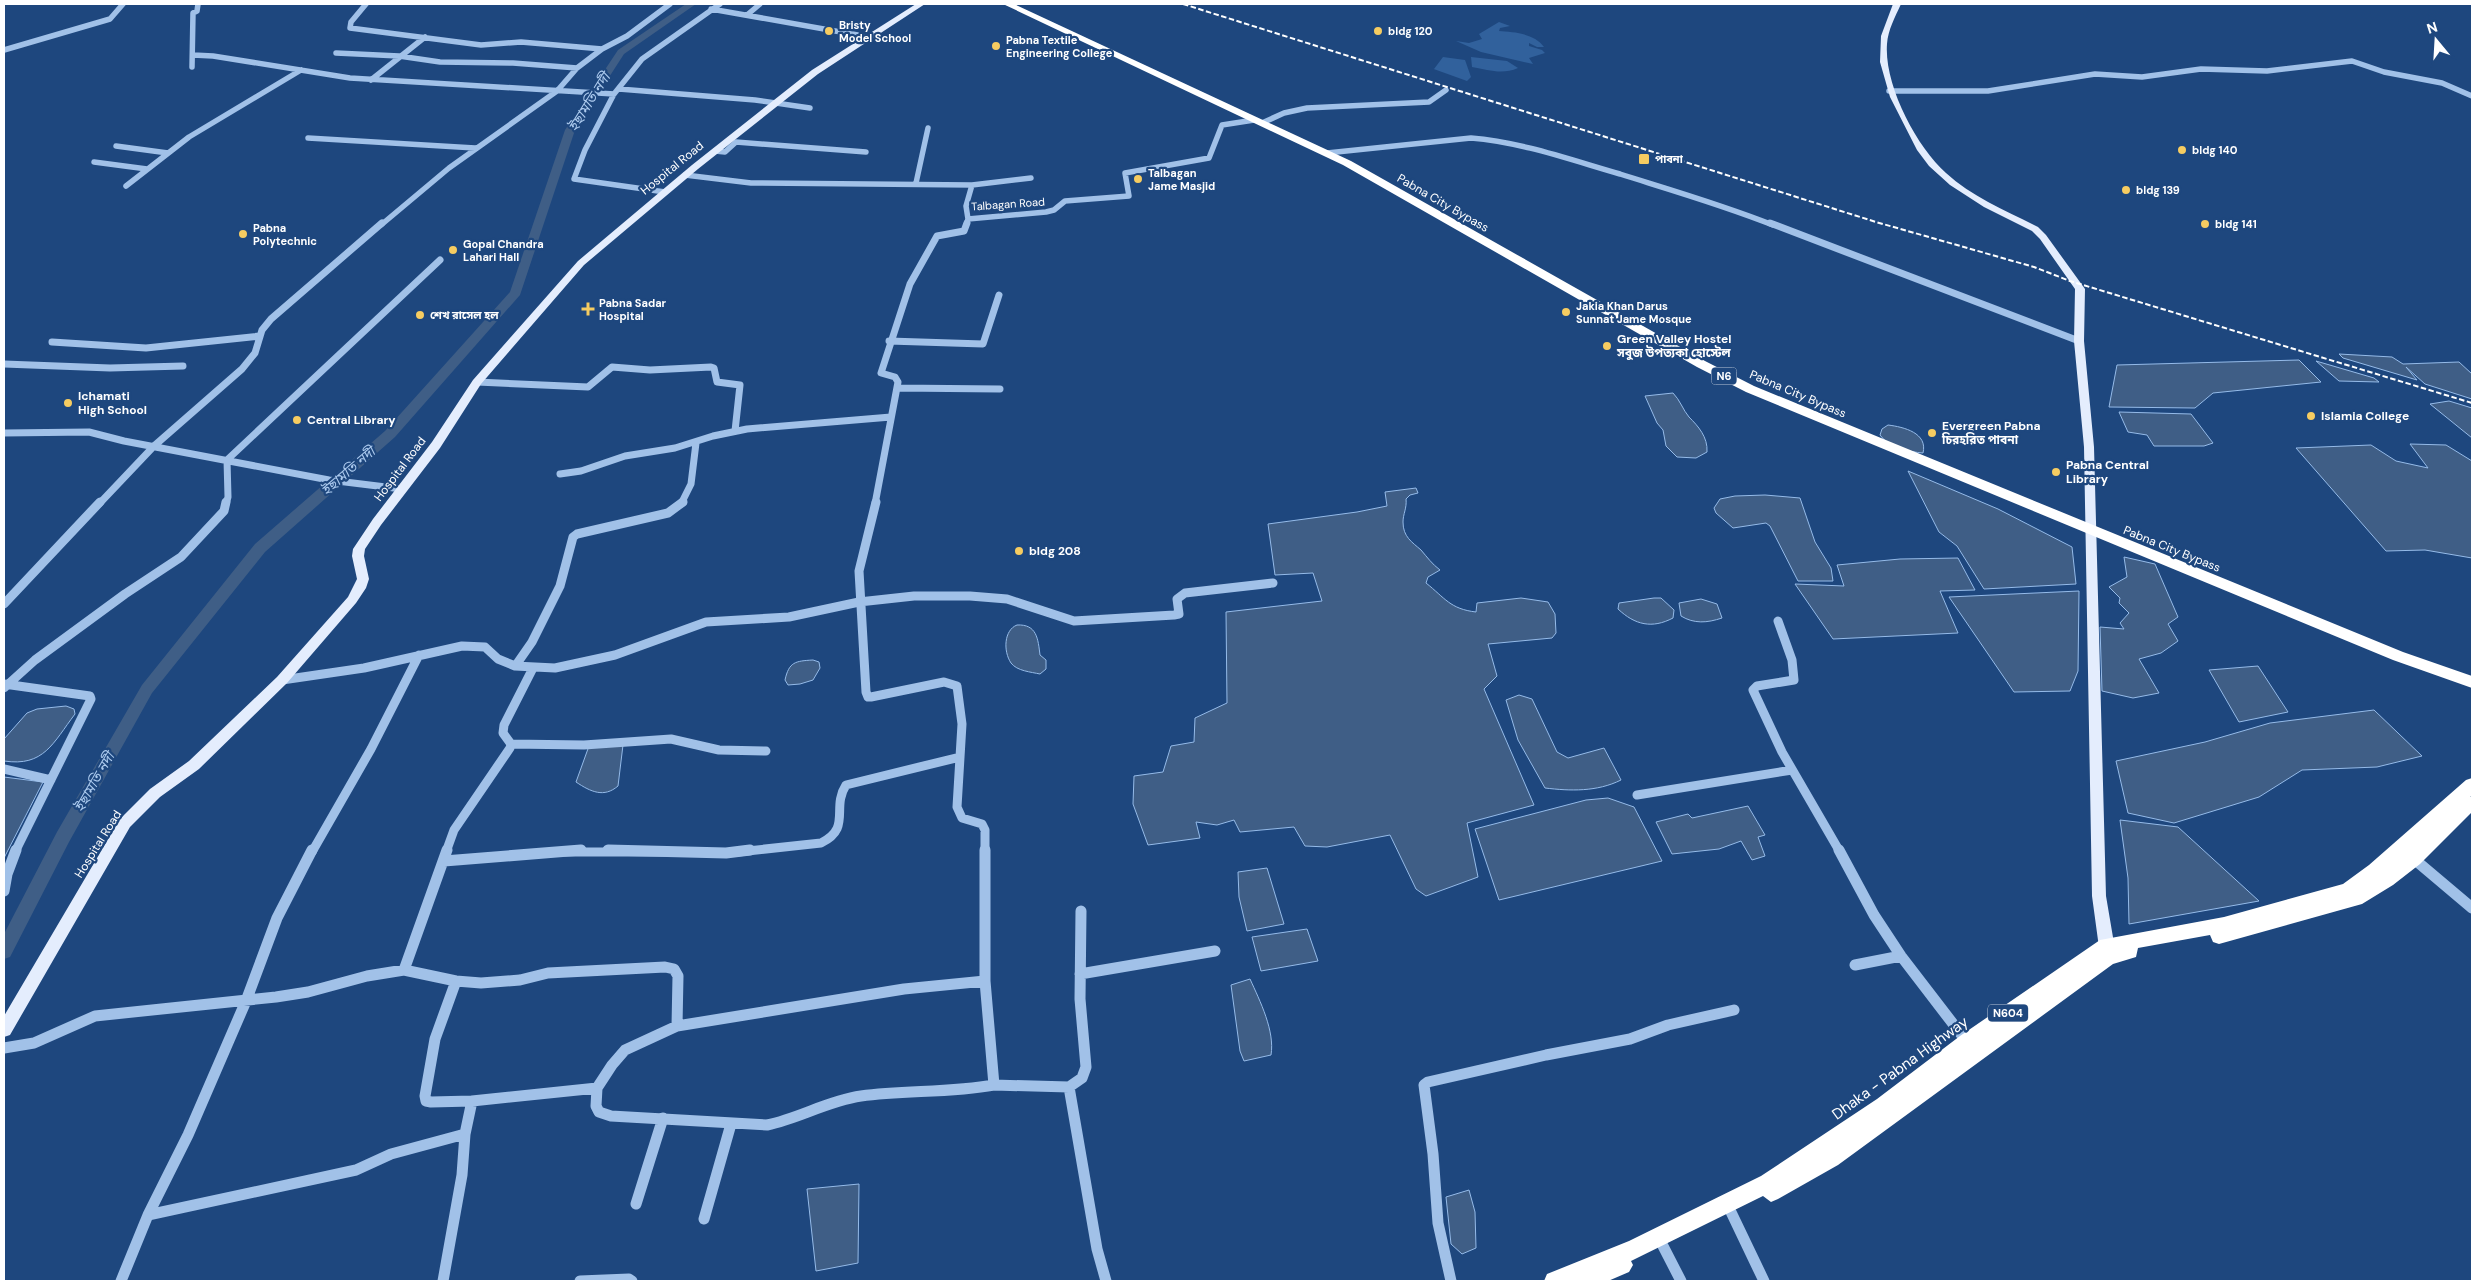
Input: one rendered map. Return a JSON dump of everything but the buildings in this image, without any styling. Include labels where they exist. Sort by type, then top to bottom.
[{"type":"highway","name":"Pabna City Bypass","points":[[1008,4],[1327,153],[1692,360],[1750,389],[2090,531],[2398,656],[2472,682]]},
{"type":"highway","name":"Dhaka - Pabna Highway","points":[[1554,1281],[1635,1249],[1768,1183],[1884,1106],[1967,1042],[2090,955],[2107,952],[2120,953],[2228,934],[2352,894],[2387,880],[2414,859],[2440,822],[2472,784]]},
{"type":"highway","name":"Dhaka - Pabna Highway","points":[[2352,894],[2376,870],[2440,822],[2472,803]]},
{"type":"highway","name":"Dhaka - Pabna Highway","points":[[1583,1281],[1663,1246],[1831,1158],[2107,952]]},
{"type":"main road","name":"Hospital Road","points":[[4,1030],[125,823],[155,793],[194,764],[282,680],[360,588],[363,579],[358,556],[359,549],[436,445],[477,382],[581,263],[685,175],[815,72],[921,4]]},
{"type":"main road","points":[[1897,4],[1886,30],[1883,46],[1890,91],[1906,125],[1941,173],[1958,187],[2035,229],[2043,237],[2080,289],[2079,341],[2089,447],[2099,896],[2107,952]]},
{"type":"street","points":[[4,50],[110,19],[122,4]]},
{"type":"street","points":[[192,67],[193,13],[197,11],[198,4]]},
{"type":"street","points":[[366,4],[351,22],[350,28],[425,36],[481,46],[521,42],[602,49]]},
{"type":"street","points":[[4,604],[154,446],[242,369],[255,353],[263,327],[289,303],[370,233],[475,148],[557,91],[577,68],[602,49],[627,36],[670,4]]},
{"type":"street","points":[[665,192],[574,179],[583,156],[614,94],[642,59],[720,4]]},
{"type":"street","points":[[746,15],[760,4]]},
{"type":"street","points":[[711,9],[869,37]]},
{"type":"street","points":[[371,80],[425,36]]},
{"type":"street","points":[[336,53],[399,56],[440,62],[513,63],[577,68]]},
{"type":"street","points":[[193,55],[213,56],[371,80],[614,94]]},
{"type":"street","points":[[1890,91],[1988,91],[2095,74],[2142,77],[2201,69],[2266,72],[2352,61],[2384,72],[2442,83],[2472,96]]},
{"type":"street","points":[[126,186],[215,120],[258,97],[301,70]]},
{"type":"street","points":[[619,89],[668,92],[810,108]]},
{"type":"street","points":[[1258,122],[1284,113],[1307,108],[1350,104],[1430,102],[1446,90]]},
{"type":"street","name":"Talbagan Road","points":[[685,175],[759,183],[972,185],[966,206],[968,219],[1046,212],[1054,210],[1065,201],[1129,196],[1125,173],[1209,158],[1222,125],[1258,122]]},
{"type":"street","points":[[916,183],[928,128]]},
{"type":"street","points":[[308,138],[436,144],[475,148]]},
{"type":"street","points":[[1327,153],[1471,138],[1495,140],[1635,178],[1732,209],[2079,341]]},
{"type":"street","points":[[715,151],[725,152],[736,142],[845,152],[866,152]]},
{"type":"street","points":[[116,146],[168,153]]},
{"type":"street","points":[[94,162],[147,169]]},
{"type":"street","points":[[972,185],[1032,178]]},
{"type":"street","points":[[968,219],[964,231],[937,236],[910,284],[889,341],[881,373],[897,379],[897,388],[873,516],[858,571],[866,695],[871,697],[940,683],[954,682],[957,686],[961,714],[957,807],[959,814],[970,821],[982,824],[985,830],[985,981],[994,1085]]},
{"type":"street","points":[[5,685],[125,594],[181,557],[224,511],[228,497],[227,460],[440,260]]},
{"type":"street","points":[[889,341],[983,344],[999,295]]},
{"type":"street","points":[[52,342],[146,348],[260,336]]},
{"type":"street","points":[[4,364],[110,368],[183,366]]},
{"type":"street","points":[[477,382],[588,387],[594,385],[607,369],[612,367],[650,370],[711,367],[714,368],[717,382],[740,385],[735,431]]},
{"type":"street","points":[[897,388],[1000,388]]},
{"type":"street","points":[[560,474],[581,471],[625,456],[696,442],[735,431],[891,417]]},
{"type":"street","points":[[4,433],[89,432],[329,480],[402,489]]},
{"type":"street","points":[[516,665],[532,642],[560,586],[573,538],[577,534],[668,513],[680,508],[688,494],[696,442]]},
{"type":"street","points":[[282,680],[333,675],[450,647],[476,645],[485,647],[494,658],[532,670],[595,661],[632,650],[696,624],[718,620],[788,617],[860,602],[936,596],[1004,599],[1023,602],[1063,620],[1074,621],[1174,615],[1179,614],[1176,599],[1185,593],[1273,583]]},
{"type":"street","points":[[1778,621],[1792,660],[1794,680],[1757,686],[1753,690],[1792,770],[1832,837],[1874,915],[1901,956],[1967,1042]]},
{"type":"street","points":[[121,1281],[148,1215],[188,1135],[246,1001],[277,918],[319,838],[371,750],[419,655]]},
{"type":"street","points":[[511,744],[503,734],[503,730],[510,711],[532,670]]},
{"type":"street","points":[[4,892],[7,874],[15,852],[91,699],[90,696],[5,685]]},
{"type":"street","points":[[511,744],[584,745],[671,739],[718,750],[766,752]]},
{"type":"street","points":[[404,970],[454,830],[472,801],[500,764],[511,744]]},
{"type":"street","points":[[444,861],[586,850],[726,853],[821,843],[834,836],[840,827],[840,796],[846,785],[960,757]]},
{"type":"street","points":[[4,769],[51,780]]},
{"type":"street","points":[[1637,795],[1792,770]]},
{"type":"street","points":[[2414,859],[2472,908]]},
{"type":"street","points":[[985,981],[904,990],[677,1026],[667,1032],[631,1046],[622,1053],[597,1088],[596,1106],[600,1112],[611,1116],[767,1125],[782,1123],[816,1106],[860,1096],[932,1090],[959,1091],[994,1085],[1069,1087],[1082,1078],[1086,1067],[1080,974],[1081,911]]},
{"type":"street","points":[[1080,974],[1215,951]]},
{"type":"street","points":[[1855,965],[1901,956]]},
{"type":"street","points":[[4,1048],[27,1045],[46,1038],[72,1023],[95,1016],[246,1001],[308,992],[367,976],[404,970],[456,982],[481,983],[520,980],[548,973],[665,967],[674,969],[678,976],[677,1026]]},
{"type":"street","points":[[456,982],[435,1039],[425,1096],[426,1101],[472,1101],[597,1088]]},
{"type":"street","points":[[1451,1281],[1438,1223],[1433,1154],[1424,1085],[1428,1082],[1508,1063],[1630,1040],[1668,1025],[1734,1010]]},
{"type":"street","points":[[1069,1087],[1097,1249],[1106,1281]]},
{"type":"street","points":[[443,1281],[462,1175],[465,1134],[472,1101]]},
{"type":"street","points":[[636,1204],[663,1118]]},
{"type":"street","points":[[704,1219],[731,1124]]},
{"type":"street","points":[[148,1215],[356,1170],[391,1154],[465,1134]]},
{"type":"street","points":[[1731,1212],[1764,1281]]},
{"type":"street","points":[[1663,1246],[1681,1281]]},
{"type":"street","points":[[580,1281],[629,1279],[632,1281]]},
{"type":"shaded area","points":[[1499,22],[1510,26],[1500,28],[1499,31],[1529,36],[1540,42],[1544,47],[1537,47],[1529,43],[1529,46],[1542,50],[1545,53],[1529,58],[1533,64],[1481,52],[1456,41],[1469,43],[1482,39],[1479,34]]},
{"type":"shaded area","points":[[1443,57],[1465,60],[1471,77],[1467,81],[1431,68],[1434,69]]},
{"type":"shaded area","points":[[1471,57],[1507,61],[1518,68],[1501,72],[1472,67]]},
{"type":"shaded area","points":[[2339,354],[2392,357],[2403,364],[2459,362],[2472,374],[2472,399],[2425,384],[2406,367],[2417,380],[2343,358]]},
{"type":"shaded area","points":[[2299,360],[2321,382],[2213,393],[2195,408],[2109,407],[2117,365]]},
{"type":"shaded area","points":[[2316,361],[2374,378],[2379,382],[2339,381]]},
{"type":"shaded area","points":[[1673,393],[1702,432],[1706,441],[1707,452],[1696,458],[1677,457],[1666,446],[1663,430],[1657,423],[1645,396]]},
{"type":"shaded area","points":[[2449,401],[2472,408],[2472,438],[2430,404]]},
{"type":"shaded area","points":[[2119,412],[2191,414],[2213,443],[2204,446],[2154,446],[2147,435],[2128,432]]},
{"type":"shaded area","points":[[1888,425],[1907,429],[1918,436],[1924,446],[1923,453],[1899,448],[1888,443],[1880,435],[1882,429]]},
{"type":"shaded area","points":[[2410,444],[2446,445],[2472,461],[2472,558],[2425,550],[2386,551],[2296,448],[2371,445],[2396,461],[2428,468]]},
{"type":"shaded area","points":[[1908,471],[1998,509],[2072,547],[2076,584],[1984,589],[1957,546],[1939,532]]},
{"type":"shaded area","points":[[1416,488],[1418,493],[1410,495],[1406,499],[1403,527],[1409,539],[1440,570],[1428,577],[1426,583],[1448,602],[1467,611],[1476,612],[1477,603],[1521,598],[1548,602],[1555,614],[1556,633],[1552,638],[1488,644],[1497,676],[1484,689],[1534,805],[1467,823],[1478,877],[1426,896],[1416,889],[1390,835],[1327,847],[1305,846],[1294,827],[1240,832],[1234,820],[1217,825],[1196,822],[1200,838],[1148,845],[1133,804],[1134,776],[1163,772],[1171,746],[1194,742],[1195,718],[1227,703],[1226,612],[1322,601],[1313,573],[1275,575],[1268,524],[1387,506],[1385,492]]},
{"type":"shaded area","points":[[1765,495],[1800,498],[1815,542],[1831,568],[1833,581],[1798,581],[1770,526],[1766,523],[1733,528],[1716,513],[1714,508],[1720,499],[1735,496]]},
{"type":"shaded area","points":[[2124,557],[2155,564],[2178,617],[2168,624],[2178,641],[2161,653],[2139,659],[2159,693],[2133,698],[2102,691],[2100,627],[2124,629],[2120,623],[2129,613],[2119,603],[2120,598],[2109,587],[2127,577]]},
{"type":"shaded area","points":[[1958,558],[1975,590],[1940,591],[1958,633],[1833,639],[1795,584],[1844,586],[1837,565],[1900,559]]},
{"type":"shaded area","points":[[2079,591],[2078,671],[2070,691],[2014,692],[1949,597]]},
{"type":"shaded area","points":[[1661,598],[1674,610],[1673,618],[1658,623],[1644,624],[1631,619],[1618,609],[1619,603]]},
{"type":"shaded area","points":[[1701,599],[1717,604],[1722,618],[1701,622],[1681,616],[1679,603]]},
{"type":"shaded area","points":[[1017,625],[1029,627],[1037,638],[1040,655],[1046,660],[1046,669],[1040,674],[1017,668],[1008,658],[1007,636],[1009,631]]},
{"type":"shaded area","points":[[813,660],[819,662],[820,668],[813,680],[788,685],[785,680],[791,666],[797,662]]},
{"type":"shaded area","points":[[2258,666],[2288,712],[2239,722],[2209,670]]},
{"type":"shaded area","points":[[1519,695],[1532,699],[1557,752],[1568,758],[1604,748],[1621,780],[1593,789],[1564,790],[1545,788],[1518,740],[1506,700]]},
{"type":"shaded area","points":[[66,706],[74,709],[75,714],[46,751],[29,760],[18,762],[4,761],[4,739],[27,713],[37,709]]},
{"type":"shaded area","points":[[2374,710],[2422,756],[2377,767],[2302,770],[2259,797],[2174,823],[2128,813],[2116,761],[2205,742],[2270,723]]},
{"type":"shaded area","points":[[623,745],[618,786],[613,790],[603,793],[592,791],[576,782],[589,746]]},
{"type":"shaded area","points":[[4,777],[43,782],[4,858]]},
{"type":"shaded area","points":[[1608,798],[1634,807],[1662,861],[1499,900],[1475,829],[1586,800]]},
{"type":"shaded area","points":[[1748,806],[1765,835],[1758,837],[1765,856],[1752,860],[1741,841],[1719,849],[1672,854],[1656,822],[1688,814],[1692,818]]},
{"type":"shaded area","points":[[2120,820],[2178,827],[2259,901],[2129,924],[2128,878]]},
{"type":"shaded area","points":[[1267,868],[1284,924],[1247,931],[1239,897],[1238,872]]},
{"type":"shaded area","points":[[1307,929],[1318,961],[1261,971],[1252,937]]},
{"type":"shaded area","points":[[1250,979],[1269,1026],[1272,1046],[1271,1055],[1244,1061],[1240,1051],[1231,985]]},
{"type":"shaded area","points":[[859,1184],[858,1263],[816,1271],[807,1189]]},
{"type":"shaded area","points":[[1469,1190],[1475,1212],[1476,1248],[1462,1254],[1451,1244],[1446,1197]]},
{"type":"waterway","name":"ইছামতি নদী","points":[[4,951],[63,837],[147,689],[260,548],[390,434],[516,293],[570,130],[621,52],[692,4]]},
{"type":"railway","points":[[1183,4],[1876,222],[2034,267],[2070,281],[2472,403]]},
{"type":"place","name":"Bristy Model School","points":[[829,31]]},
{"type":"place","name":"bldg 120","points":[[1378,31]]},
{"type":"place","name":"Pabna Textile Engineering College","points":[[996,46]]},
{"type":"place","name":"bldg 140","points":[[2182,150]]},
{"type":"place","name":"পাবনা","points":[[1644,159]]},
{"type":"place","name":"Talbagan Jame Masjid","points":[[1138,179]]},
{"type":"place","name":"bldg 139","points":[[2126,190]]},
{"type":"place","name":"bldg 141","points":[[2205,224]]},
{"type":"place","name":"Pabna Polytechnic","points":[[243,234]]},
{"type":"place","name":"Gopal Chandra Lahari Hall","points":[[453,250]]},
{"type":"place","name":"Pabna Sadar Hospital","points":[[588,309]]},
{"type":"place","name":"Jakia Khan Darus Sunnat Jame Mosque","points":[[1566,312]]},
{"type":"place","name":"শেখ রাসেল হল","points":[[420,315]]},
{"type":"place","name":"Green Valley Hostel সবুজ উপত্যকা হোস্টেল","points":[[1607,346]]},
{"type":"place","name":"Ichamati High School","points":[[68,403]]},
{"type":"place","name":"Islamia College","points":[[2311,416]]},
{"type":"place","name":"Central Library","points":[[297,420]]},
{"type":"place","name":"Evergreen Pabna চিরহরিত পাবনা","points":[[1932,433]]},
{"type":"place","name":"Pabna Central Library","points":[[2056,472]]},
{"type":"place","name":"bldg 208","points":[[1019,551]]}]
